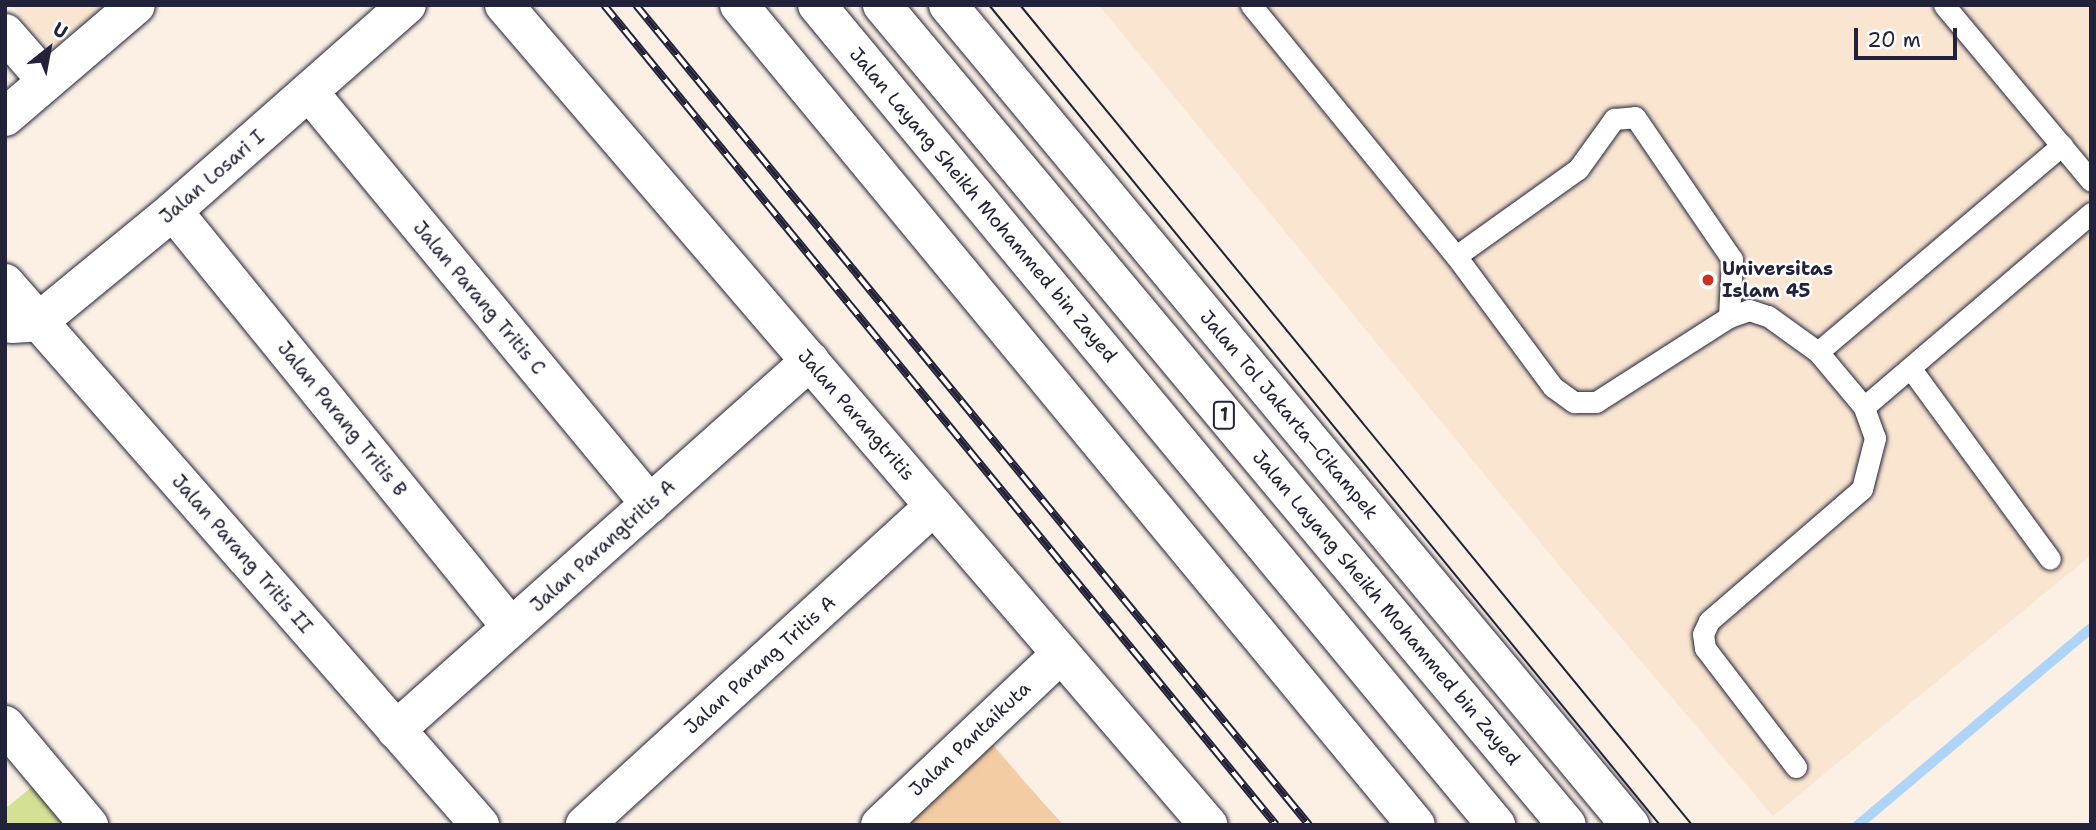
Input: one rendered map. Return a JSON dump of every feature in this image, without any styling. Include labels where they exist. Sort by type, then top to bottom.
[{"type":"main road","points":[[5,117],[136,5]]},
{"type":"main road","name":"Jalan Losari I","points":[[22,323],[173,211],[407,5]]},
{"type":"main road","name":"Jalan Parangtritis","points":[[504,5],[1061,654],[1196,821]]},
{"type":"main road","points":[[739,5],[1416,825]]},
{"type":"main road","name":"Jalan Layang Sheikh Mohammed bin Zayed","points":[[817,5],[1496,825]]},
{"type":"main road","name":"Jalan Layang Sheikh Mohammed bin Zayed","points":[[882,5],[1567,825]]},
{"type":"main road","name":"Jalan Tol Jakarta–Cikampek","points":[[948,5],[1630,825]]},
{"type":"main road","points":[[5,33],[46,80]]},
{"type":"main road","name":"Jalan Parang Tritis C","points":[[309,92],[650,504]]},
{"type":"main road","name":"Jalan Parang Tritis B","points":[[173,211],[511,627]]},
{"type":"main road","name":"Jalan Parang Tritis II","points":[[5,283],[22,323],[480,825]]},
{"type":"main road","name":"Jalan Parangtritis A","points":[[396,730],[810,361]]},
{"type":"main road","name":"Jalan Parang Tritis A","points":[[585,825],[934,506]]},
{"type":"main road","name":"Jalan Pantaikuta","points":[[880,825],[1061,654]]},
{"type":"main road","points":[[5,724],[89,825]]},
{"type":"lane","points":[[1251,5],[1457,256],[1553,387],[1574,402],[1596,402],[1729,317],[1749,310],[1768,316],[1818,352],[1864,407],[1875,438],[1862,489],[1709,621],[1703,634],[1705,648],[1796,767]]},
{"type":"lane","points":[[1944,5],[2091,181]]},
{"type":"lane","points":[[1457,256],[1578,169],[1614,119],[1635,117],[1732,259],[1729,317]]},
{"type":"lane","points":[[1818,352],[2062,145]]},
{"type":"lane","points":[[1864,407],[2091,213]]},
{"type":"lane","points":[[1911,369],[2050,559]]},
{"type":"shaded area","points":[[12,5],[106,5],[52,52]]},
{"type":"shaded area","name":"Universitas Islam 45","points":[[1099,5],[2091,5],[2091,555],[1773,816],[1558,564]]},
{"type":"green space","points":[[34,785],[72,825],[5,825],[5,809]]},
{"type":"building","points":[[993,745],[1062,825],[907,825]]},
{"type":"waterway","points":[[1858,825],[2091,628]]},
{"type":"tram line","points":[[989,5],[1660,825]]},
{"type":"tram line","points":[[1020,5],[1692,825]]},
{"type":"railway","points":[[604,5],[1276,825]]},
{"type":"railway","points":[[636,5],[1309,825]]},
{"type":"place","name":"Universitas Islam 45","points":[[1708,280]]}]
